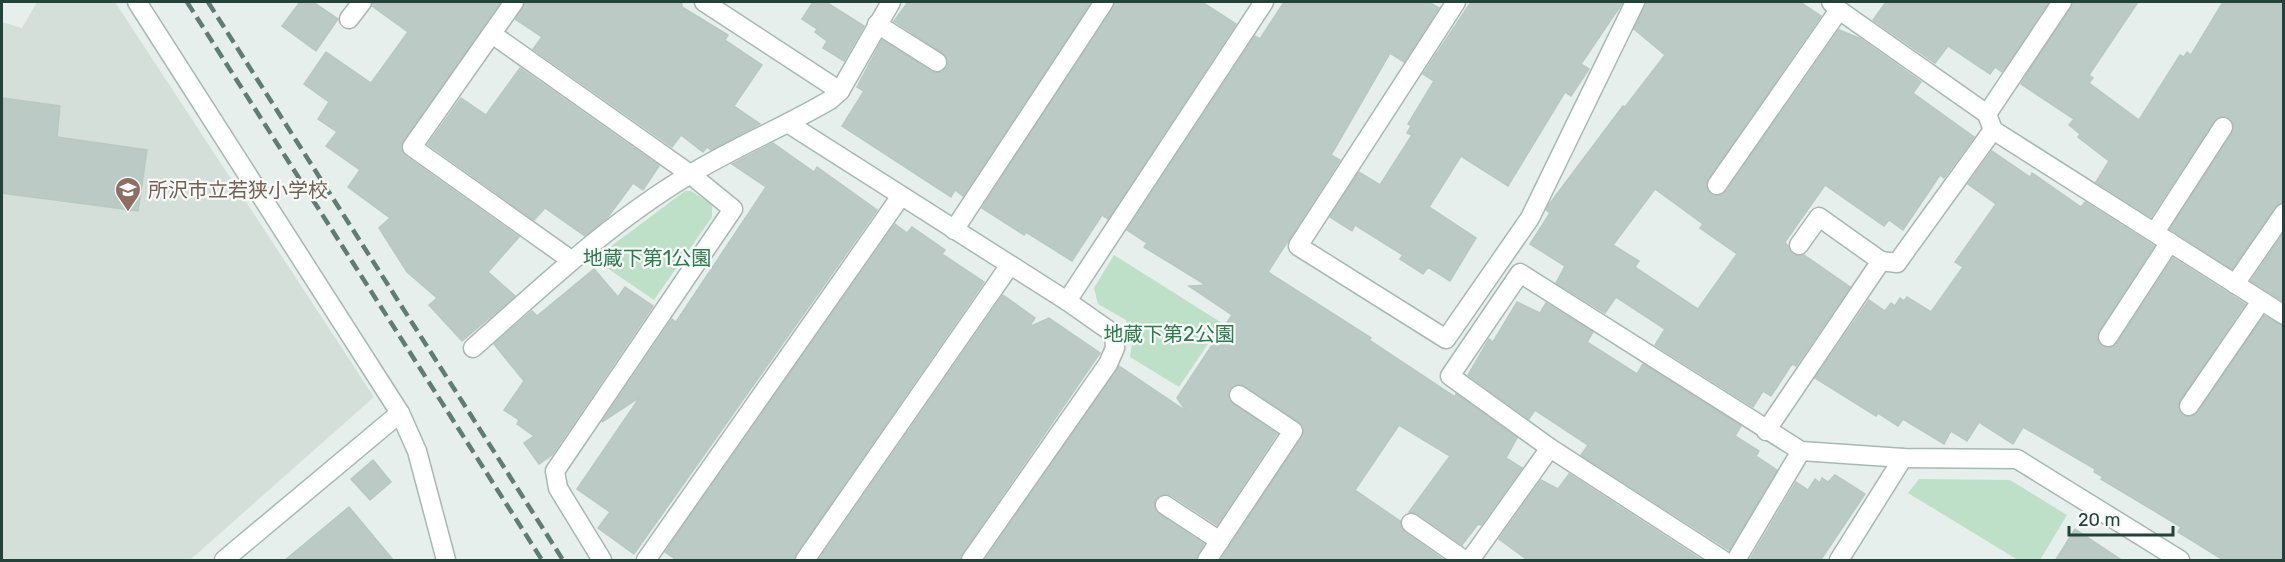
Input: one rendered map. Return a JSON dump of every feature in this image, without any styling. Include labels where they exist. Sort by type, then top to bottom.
[{"type":"street","points":[[137,2],[400,413],[417,451],[446,561]]},
{"type":"street","points":[[349,19],[362,2]]},
{"type":"street","points":[[514,2],[412,147],[571,260]]},
{"type":"street","points":[[704,2],[840,91]]},
{"type":"street","points":[[473,348],[571,260],[690,174],[789,124],[840,91],[891,2]]},
{"type":"street","points":[[954,230],[1104,2]]},
{"type":"street","points":[[1067,301],[1264,2]]},
{"type":"street","points":[[1456,2],[1298,246],[1446,339],[1530,218],[1635,2]]},
{"type":"street","points":[[1799,245],[1819,217],[1881,261],[1898,263],[1990,122],[2062,2]]},
{"type":"street","points":[[1717,185],[1835,6],[1990,122],[2283,315]]},
{"type":"street","points":[[877,24],[937,62]]},
{"type":"street","points":[[492,34],[690,174],[733,209],[555,471],[558,488],[602,561]]},
{"type":"street","points":[[789,124],[1067,301],[1114,334],[1115,348],[1108,364],[971,561]]},
{"type":"street","points":[[2108,337],[2223,127]]},
{"type":"street","points":[[646,561],[901,196]]},
{"type":"street","points":[[2235,284],[2283,213]]},
{"type":"street","points":[[1766,430],[1881,261]]},
{"type":"street","points":[[805,561],[1010,265]]},
{"type":"street","points":[[1723,561],[1550,448],[1450,376],[1520,273],[1801,451],[1903,458],[2017,459],[2180,561]]},
{"type":"street","points":[[2189,406],[2261,301]]},
{"type":"street","points":[[1207,561],[1293,431],[1239,395]]},
{"type":"street","points":[[224,561],[400,413]]},
{"type":"street","points":[[1470,561],[1550,448]]},
{"type":"street","points":[[1736,561],[1801,451]]},
{"type":"street","points":[[1839,561],[1903,458]]},
{"type":"street","points":[[1165,505],[1220,541]]},
{"type":"street","points":[[1411,523],[1464,561]]},
{"type":"shaded area","name":"所沢市立若狭小学校","points":[[37,2],[115,2],[374,397],[190,560],[2,560],[2,22],[22,28]]},
{"type":"green space","name":"地蔵下第1公園","points":[[685,191],[691,191],[712,204],[712,217],[654,300],[594,259]]},
{"type":"green space","name":"地蔵下第2公園","points":[[1114,255],[1222,323],[1179,387],[1130,357],[1132,344],[1126,320],[1098,304],[1094,288]]},
{"type":"green space","points":[[1919,479],[2010,480],[2067,515],[2040,560],[2018,560],[1908,493]]},
{"type":"building","points":[[300,2],[313,2],[338,19],[316,51],[282,26]]},
{"type":"building","points":[[373,2],[501,2],[401,145],[405,156],[519,237],[488,272],[515,296],[462,341],[429,305],[437,298],[407,272],[379,228],[390,218],[348,187],[360,170],[326,146],[337,132],[318,119],[329,102],[304,84],[326,52],[371,83],[408,32],[372,6]]},
{"type":"building","points":[[525,2],[682,2],[682,7],[728,35],[725,40],[762,65],[734,106],[760,124],[711,150],[707,147],[703,152],[681,135],[672,147],[533,49],[542,37],[515,19]]},
{"type":"building","points":[[813,2],[826,2],[864,26],[844,61],[823,48],[827,41],[815,32],[817,29],[802,19]]},
{"type":"building","points":[[908,2],[1091,2],[963,196],[955,190],[951,197],[842,126],[864,91],[857,87],[882,40],[932,72],[942,72],[947,67],[948,62],[943,53],[894,21]]},
{"type":"building","points":[[1115,2],[1202,2],[1236,24],[1108,219],[1102,215],[1072,261],[1026,232],[1024,235],[982,208]]},
{"type":"building","points":[[1284,2],[1429,2],[1439,8],[1404,62],[1390,53],[1331,155],[1340,160],[1268,272],[1371,338],[1369,340],[1455,397],[1456,394],[1517,438],[1506,458],[1522,468],[1481,525],[1478,524],[1462,545],[1417,514],[1409,512],[1450,456],[1399,425],[1355,490],[1400,521],[1405,532],[1445,561],[1220,561],[1304,432],[1299,422],[1239,384],[1229,389],[1229,400],[1277,434],[1217,525],[1171,495],[1159,495],[1154,504],[1159,514],[1204,544],[1196,561],[984,561],[1119,366],[1186,411],[1177,398],[1232,315],[1189,286],[1206,285],[1144,247],[1147,243],[1127,230],[1255,36],[1260,39]]},
{"type":"building","points":[[1471,2],[1623,2],[1581,64],[1589,69],[1571,96],[1565,92],[1508,186],[1461,156],[1429,207],[1476,238],[1450,281],[1428,267],[1423,274],[1400,259],[1403,255],[1355,225],[1352,231],[1330,217],[1359,172],[1380,185],[1412,135],[1407,133],[1411,126],[1408,124],[1434,81],[1423,74]]},
{"type":"building","points":[[1646,2],[1800,2],[1821,16],[1708,179],[1707,189],[1711,195],[1721,195],[1726,191],[1839,30],[1859,38],[1921,82],[1913,93],[1974,137],[1944,178],[1940,175],[1903,230],[1889,220],[1884,226],[1825,185],[1785,242],[1793,254],[1804,255],[1850,287],[1796,366],[1792,364],[1771,396],[1763,391],[1753,407],[1655,345],[1665,329],[1616,297],[1605,313],[1556,283],[1565,266],[1530,244],[1550,213],[1546,210],[1548,206],[1623,106],[1625,107],[1665,55],[1634,29]],"holes":[[[1655,189],[1703,224],[1700,228],[1737,254],[1698,309],[1635,267],[1639,261],[1613,245]]]},
{"type":"building","points":[[1886,2],[2049,2],[2002,72],[1995,67],[1990,74],[1948,46],[1935,63],[1873,20]]},
{"type":"building","points":[[2073,2],[2138,2],[2089,75],[2093,78],[2089,83],[2139,120],[2180,55],[2184,57],[2187,52],[2191,55],[2223,2],[2283,2],[2283,202],[2275,207],[2232,269],[2170,229],[2232,133],[2234,127],[2230,118],[2223,116],[2214,121],[2151,217],[2096,182],[2109,161],[2078,137],[2080,134],[2069,125],[2074,119],[2021,84]]},
{"type":"building","points":[[520,68],[659,166],[643,190],[633,183],[608,217],[585,236],[545,208],[534,220],[428,144],[461,98],[486,115]]},
{"type":"building","points":[[2,98],[60,106],[57,137],[147,150],[138,211],[2,193]]},
{"type":"building","points":[[773,143],[814,172],[817,167],[877,210],[634,554],[598,528],[610,512],[577,489],[640,397],[602,422],[672,319],[676,322],[766,187],[732,164]]},
{"type":"building","points":[[1992,151],[2030,177],[2032,173],[2081,207],[2085,202],[2154,246],[2099,331],[2098,342],[2102,347],[2113,347],[2117,343],[2173,258],[2245,304],[2180,400],[2179,410],[2183,416],[2193,416],[2198,412],[2264,316],[2283,326],[2283,561],[2225,561],[2178,532],[2181,527],[2101,479],[2103,477],[2094,472],[2095,469],[2023,427],[2013,444],[1979,422],[1967,441],[1951,431],[1944,444],[1903,419],[1898,426],[1878,413],[1876,416],[1815,378],[1869,300],[1885,311],[1891,303],[1895,306],[1900,298],[1904,301],[1907,297],[1931,312],[1963,267],[1955,262],[1996,204],[1968,184]]},
{"type":"building","points":[[895,224],[907,233],[912,227],[945,250],[942,254],[984,282],[796,554],[794,561],[678,561],[665,552]]},
{"type":"building","points":[[2283,234],[2283,301],[2251,281]]},
{"type":"building","points":[[594,269],[618,297],[625,287],[653,306],[552,455],[539,464],[524,443],[534,436],[517,424],[519,420],[504,410],[524,381],[494,344],[532,311],[537,316]]},
{"type":"building","points":[[1003,295],[1035,318],[1029,327],[1049,318],[1100,353],[962,554],[960,561],[818,561]]},
{"type":"building","points":[[1517,302],[1540,313],[1546,303],[1593,332],[1587,342],[1637,374],[1643,364],[1741,426],[1735,436],[1759,451],[1756,456],[1777,470],[1729,550],[1581,455],[1588,445],[1535,410],[1529,419],[1468,375],[1489,339],[1493,342]]},
{"type":"building","points":[[373,460],[391,482],[370,500],[351,479]]},
{"type":"building","points":[[1569,474],[1703,561],[1529,561],[1499,539],[1541,480],[1558,489]]},
{"type":"building","points":[[1835,475],[1865,494],[1820,561],[1749,561],[1796,482],[1808,490],[1815,479],[1820,483],[1822,478],[1828,482]]},
{"type":"building","points":[[349,507],[394,561],[284,561]]},
{"type":"building","points":[[2075,529],[2123,561],[2055,561]]},
{"type":"railway","points":[[187,2],[542,560]]},
{"type":"railway","points":[[208,2],[563,560]]},
{"type":"place","name":"所沢市立若狭小学校","points":[[128,213]]}]
